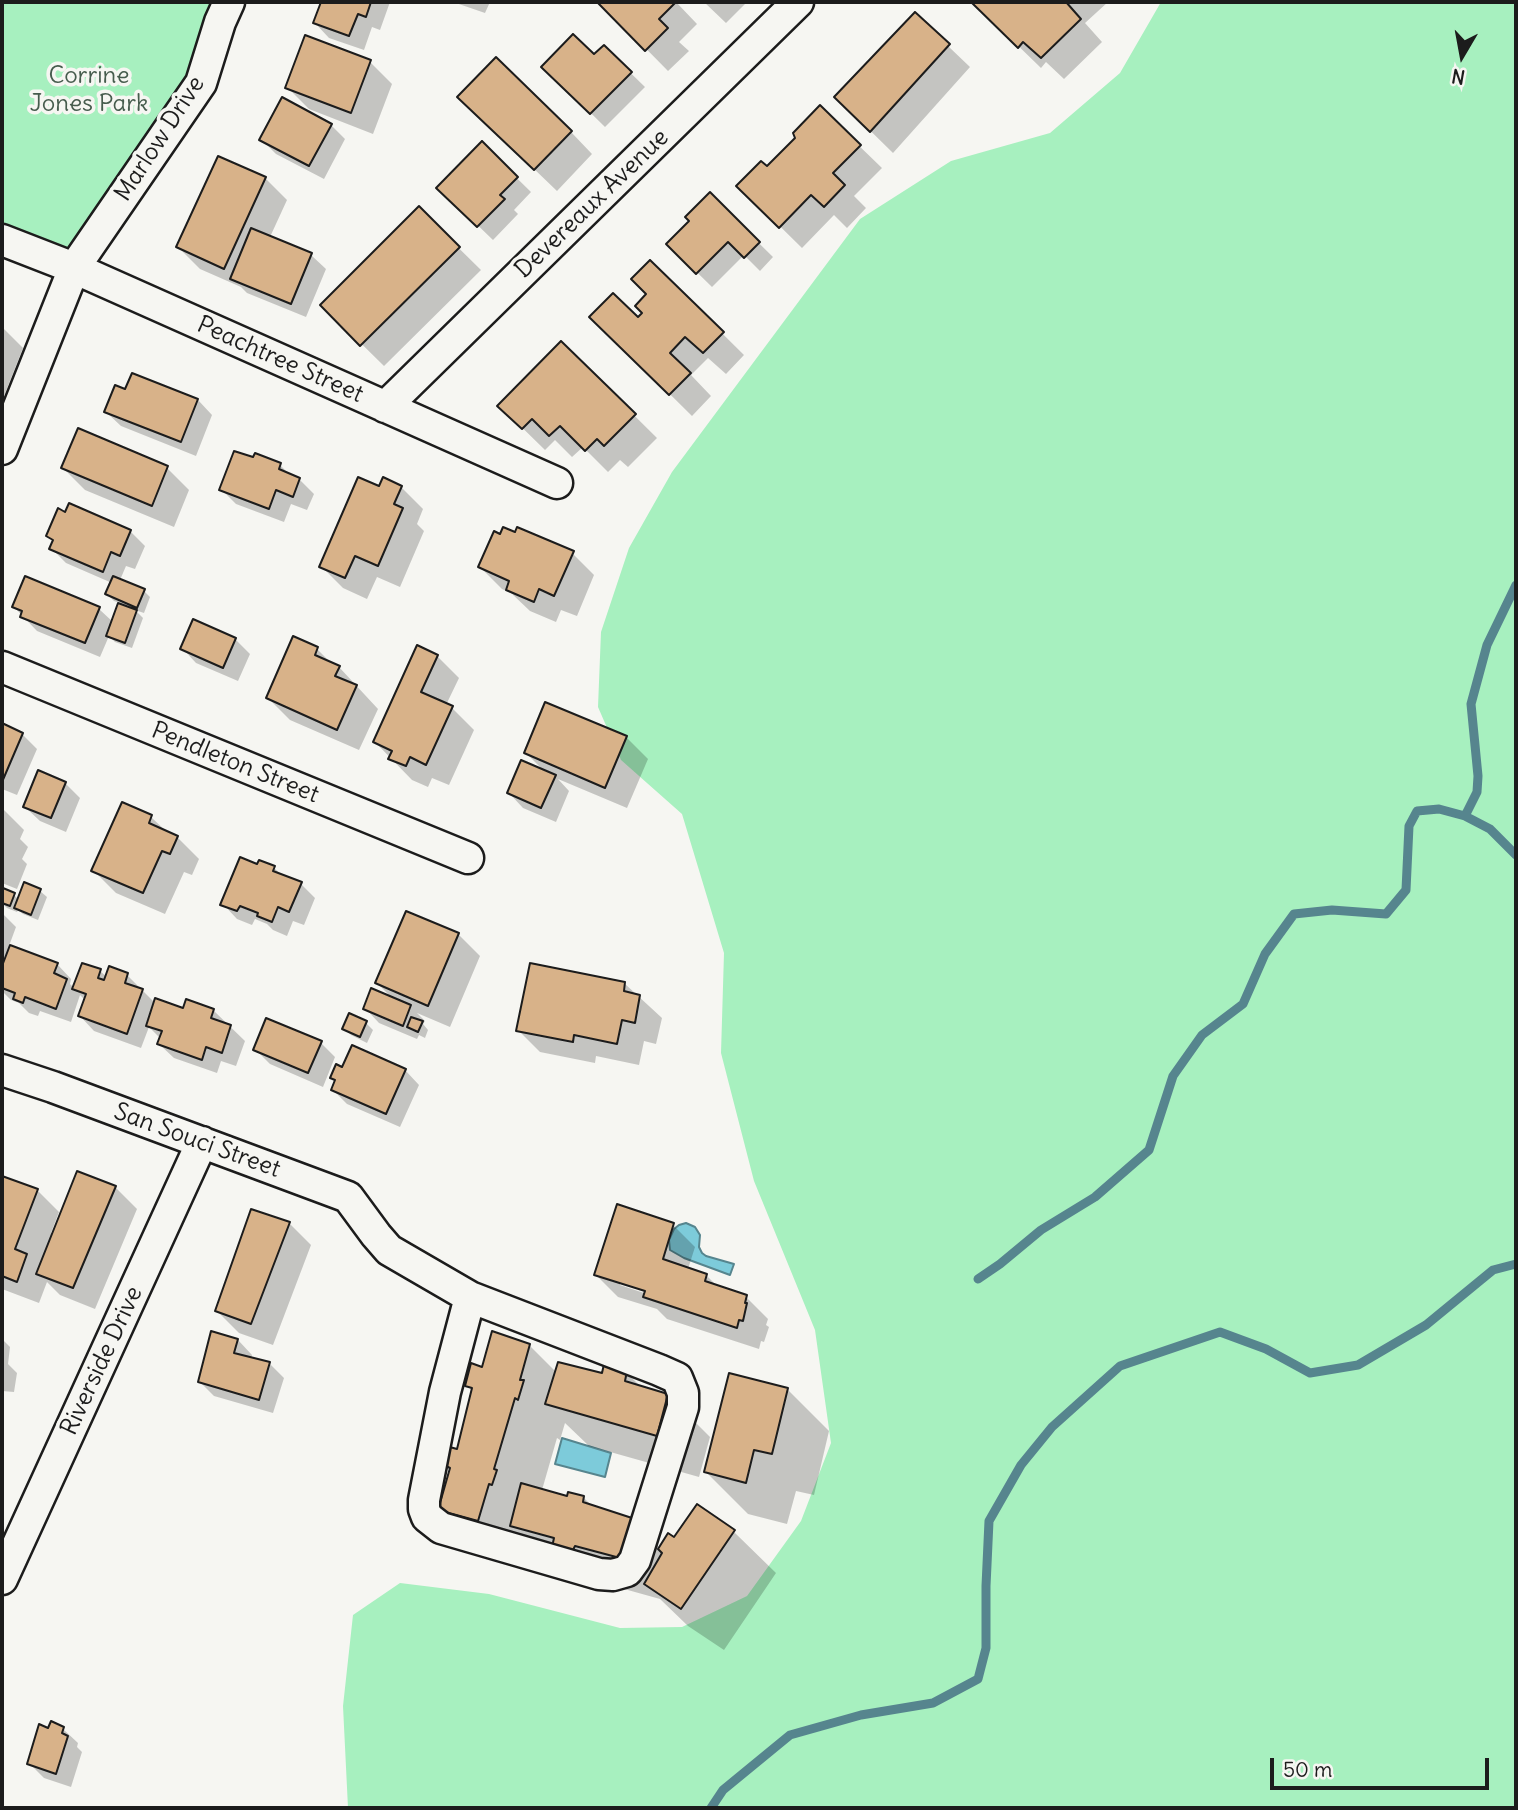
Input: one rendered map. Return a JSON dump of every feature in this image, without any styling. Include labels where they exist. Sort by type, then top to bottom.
[{"type":"street","name":"Marlow Drive","points":[[2,449],[74,268],[201,83],[229,2]]},
{"type":"street","name":"Devereaux Avenue","points":[[385,407],[798,2]]},
{"type":"street","name":"Peachtree Street","points":[[2,240],[74,268],[557,483]]},
{"type":"street","name":"Pendleton Street","points":[[2,667],[468,858]]},
{"type":"street","name":"San Souci Street","points":[[2,1070],[348,1197],[389,1250],[470,1297],[677,1378],[683,1393],[683,1407],[635,1560],[627,1571],[613,1575],[599,1574],[441,1528],[426,1517],[424,1500],[445,1392],[470,1297]]},
{"type":"street","name":"Riverside Drive","points":[[2,1579],[202,1143]]},
{"type":"green space","name":"Corrine Jones Park","points":[[2,2],[229,2],[220,22],[74,268],[2,240]]},
{"type":"green space","points":[[1161,2],[1516,2],[1516,1808],[348,1808],[343,1706],[353,1615],[400,1583],[489,1594],[620,1628],[682,1627],[747,1596],[801,1521],[831,1443],[815,1330],[754,1181],[721,1053],[724,953],[682,814],[621,760],[598,707],[601,632],[629,548],[672,472],[860,219],[951,161],[1050,133],[1120,73]]},
{"type":"water","points":[[686,1223],[695,1227],[700,1235],[699,1247],[702,1253],[734,1264],[730,1275],[670,1250],[669,1240],[674,1229]]},
{"type":"water","points":[[562,1438],[611,1453],[605,1477],[555,1464]]},
{"type":"building","points":[[321,2],[371,2],[366,17],[358,14],[349,36],[313,23]]},
{"type":"building","points":[[597,2],[676,2],[659,19],[668,28],[645,51]]},
{"type":"building","points":[[971,2],[1066,2],[1081,19],[1041,58],[1023,42],[1018,48]]},
{"type":"building","points":[[915,12],[950,44],[870,132],[834,97]]},
{"type":"building","points":[[573,34],[594,54],[604,45],[632,72],[590,114],[541,67]]},
{"type":"building","points":[[305,35],[371,60],[351,113],[285,88]]},
{"type":"building","points":[[496,57],[572,131],[534,170],[457,97]]},
{"type":"building","points":[[282,97],[332,124],[309,166],[259,140]]},
{"type":"building","points":[[820,105],[861,145],[833,173],[845,185],[824,207],[811,195],[779,228],[736,186],[761,161],[767,166],[795,138],[793,133]]},
{"type":"building","points":[[482,141],[518,177],[500,195],[505,199],[477,227],[436,188]]},
{"type":"building","points":[[218,156],[266,177],[224,269],[176,247]]},
{"type":"building","points":[[710,192],[760,242],[744,258],[728,242],[696,274],[666,244],[689,221],[685,217]]},
{"type":"building","points":[[419,206],[460,247],[360,346],[320,305]]},
{"type":"building","points":[[251,228],[312,253],[291,304],[230,279]]},
{"type":"building","points":[[650,260],[724,332],[703,353],[685,337],[670,353],[691,373],[669,395],[589,317],[613,293],[638,317],[642,313],[635,306],[646,294],[631,279]]},
{"type":"building","points":[[561,341],[636,414],[604,446],[597,439],[585,451],[560,426],[549,436],[532,419],[522,429],[497,406]]},
{"type":"building","points":[[132,373],[198,399],[181,442],[104,412],[115,385],[125,389]]},
{"type":"building","points":[[78,428],[168,466],[152,506],[61,468]]},
{"type":"building","points":[[234,451],[253,457],[255,453],[281,463],[279,469],[300,478],[293,497],[276,490],[269,509],[219,490]]},
{"type":"building","points":[[358,477],[379,486],[383,477],[402,486],[394,504],[403,508],[378,566],[355,556],[345,578],[319,567]]},
{"type":"building","points":[[69,503],[131,530],[120,556],[111,552],[103,572],[49,549],[53,540],[46,536],[58,508],[65,512]]},
{"type":"building","points":[[503,527],[515,532],[517,527],[574,551],[554,596],[539,589],[534,602],[506,590],[509,581],[478,567],[494,531],[500,534]]},
{"type":"building","points":[[25,576],[100,607],[85,643],[20,617],[22,611],[12,607]]},
{"type":"building","points":[[113,576],[145,589],[137,608],[105,594]]},
{"type":"building","points":[[118,603],[137,610],[125,643],[106,636]]},
{"type":"building","points":[[193,619],[236,638],[223,668],[180,649]]},
{"type":"building","points":[[293,636],[318,647],[315,655],[340,666],[335,676],[357,685],[337,730],[266,698]]},
{"type":"building","points":[[417,645],[438,655],[421,692],[453,706],[426,765],[410,757],[406,766],[388,759],[392,751],[373,742]]},
{"type":"building","points":[[545,702],[627,736],[605,788],[524,753]]},
{"type":"building","points":[[2,723],[23,733],[2,782]]},
{"type":"building","points":[[521,760],[556,775],[541,808],[507,793]]},
{"type":"building","points":[[38,770],[66,782],[51,818],[23,807]]},
{"type":"building","points":[[122,802],[152,815],[149,823],[178,836],[170,854],[162,851],[143,893],[91,871]]},
{"type":"building","points":[[240,857],[257,864],[259,860],[275,866],[273,871],[302,882],[289,912],[278,907],[272,922],[240,906],[237,911],[220,905]]},
{"type":"building","points":[[24,882],[41,889],[31,915],[14,908]]},
{"type":"building","points":[[3,888],[15,893],[10,906],[2,903]]},
{"type":"building","points":[[406,911],[459,933],[428,1006],[375,983]]},
{"type":"building","points":[[10,945],[58,963],[54,973],[67,979],[56,1009],[25,997],[23,1003],[13,999],[15,993],[2,988],[2,966]]},
{"type":"building","points":[[82,963],[101,969],[98,978],[104,980],[109,966],[128,973],[125,983],[143,989],[127,1034],[78,1016],[86,994],[72,989]]},
{"type":"building","points":[[530,963],[625,982],[624,991],[640,995],[635,1023],[622,1020],[617,1044],[574,1035],[573,1042],[516,1031]]},
{"type":"building","points":[[371,988],[411,1005],[403,1026],[363,1009]]},
{"type":"building","points":[[155,998],[183,1008],[186,999],[214,1009],[211,1018],[231,1025],[222,1053],[206,1047],[202,1060],[157,1044],[162,1031],[146,1026]]},
{"type":"building","points":[[349,1013],[367,1021],[360,1037],[342,1029]]},
{"type":"building","points":[[411,1017],[423,1021],[418,1032],[407,1027]]},
{"type":"building","points":[[266,1018],[322,1041],[308,1073],[253,1050]]},
{"type":"building","points":[[352,1045],[406,1069],[386,1114],[331,1090],[335,1080],[330,1078],[336,1064],[342,1067]]},
{"type":"building","points":[[77,1171],[116,1186],[73,1288],[36,1274]]},
{"type":"building","points":[[2,1176],[38,1189],[15,1249],[27,1254],[17,1282],[2,1276]]},
{"type":"building","points":[[617,1204],[674,1223],[663,1259],[707,1274],[705,1281],[747,1295],[743,1321],[739,1320],[737,1328],[643,1297],[645,1291],[594,1275]]},
{"type":"building","points":[[251,1209],[290,1222],[251,1324],[215,1311]]},
{"type":"building","points":[[211,1331],[238,1339],[234,1353],[270,1362],[259,1400],[198,1382]]},
{"type":"building","points":[[492,1331],[530,1344],[520,1380],[524,1380],[518,1400],[515,1398],[494,1469],[497,1470],[492,1485],[489,1484],[478,1521],[438,1510],[450,1468],[442,1464],[446,1446],[457,1449],[472,1388],[465,1386],[471,1363],[482,1367]]},
{"type":"building","points":[[558,1362],[602,1373],[604,1364],[627,1371],[625,1381],[668,1394],[657,1436],[545,1404]]},
{"type":"building","points":[[729,1373],[788,1388],[772,1454],[754,1450],[746,1483],[704,1472]]},
{"type":"building","points":[[521,1483],[567,1496],[568,1492],[584,1496],[583,1502],[632,1518],[620,1558],[575,1546],[572,1552],[552,1547],[554,1538],[510,1526]]},
{"type":"building","points":[[697,1504],[735,1530],[681,1609],[644,1584],[662,1553],[658,1549],[668,1533],[674,1537]]},
{"type":"building","points":[[51,1721],[64,1727],[62,1733],[68,1736],[56,1774],[27,1764],[39,1724],[48,1728]]},
{"type":"waterway","points":[[1465,816],[1477,792],[1478,776],[1471,704],[1487,645],[1516,585]]},
{"type":"waterway","points":[[978,1279],[1041,1230],[1095,1197],[1149,1150],[1173,1076],[1202,1035],[1243,1004],[1265,954],[1294,914],[1332,910],[1386,914],[1406,890],[1409,826],[1417,811],[1439,809],[1465,816],[1490,829],[1516,855]]},
{"type":"waterway","points":[[711,1808],[723,1790],[790,1735],[861,1715],[933,1703],[978,1679],[986,1648],[989,1521],[1021,1465],[1052,1427],[1120,1366],[1220,1332],[1266,1349],[1310,1373],[1358,1365],[1426,1325],[1493,1270],[1516,1264]]}]
